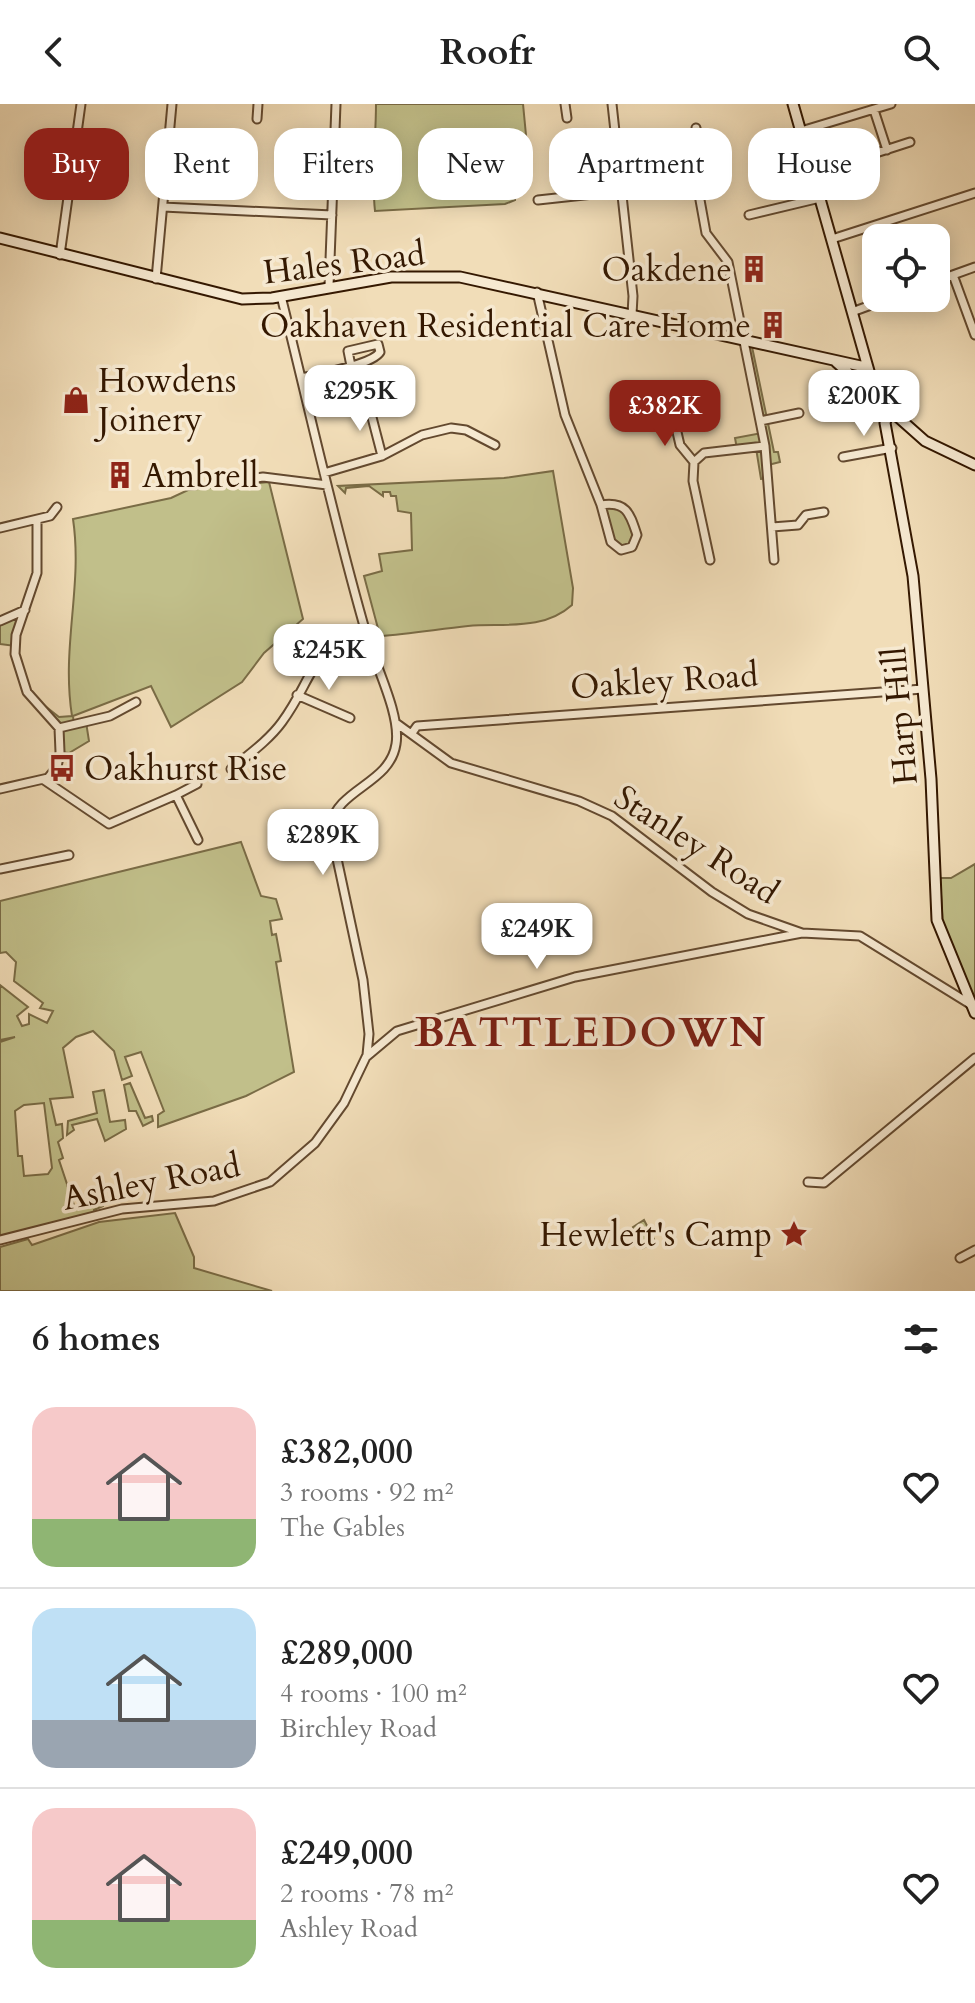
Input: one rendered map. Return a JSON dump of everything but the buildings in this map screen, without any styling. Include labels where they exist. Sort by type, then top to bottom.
[{"type":"main road","points":[[793,104],[800,128]]},
{"type":"main road","points":[[821,200],[862,352],[889,410]]},
{"type":"main road","name":"Hales Road","points":[[0,238],[242,299],[436,275],[537,292],[743,341],[810,353],[858,373]]},
{"type":"main road","points":[[858,373],[862,352]]},
{"type":"main road","points":[[858,373],[866,380],[870,372]]},
{"type":"main road","points":[[858,373],[889,410],[935,447],[975,465]]},
{"type":"main road","name":"Harp Hill","points":[[889,410],[885,423],[913,576],[933,806],[937,920],[973,1009]]},
{"type":"street","points":[[60,255],[81,104]]},
{"type":"street","points":[[156,279],[172,104]]},
{"type":"street","points":[[257,119],[258,104]]},
{"type":"street","points":[[329,286],[336,104]]},
{"type":"street","points":[[565,104],[567,118]]},
{"type":"street","points":[[612,104],[614,128]]},
{"type":"street","points":[[811,128],[891,104]]},
{"type":"street","points":[[874,110],[883,151],[910,142]]},
{"type":"street","points":[[832,239],[975,193]]},
{"type":"street","points":[[538,200],[549,199]]},
{"type":"street","points":[[622,200],[633,296],[632,315]]},
{"type":"street","points":[[700,200],[706,233],[728,262],[765,446],[774,560]]},
{"type":"street","points":[[749,215],[812,200]]},
{"type":"street","points":[[163,207],[332,215]]},
{"type":"street","points":[[950,276],[975,267]]},
{"type":"street","points":[[953,275],[975,335]]},
{"type":"street","points":[[537,292],[565,415],[601,505],[611,542],[621,550],[632,547],[637,535],[628,510],[619,504],[601,505]]},
{"type":"street","points":[[281,296],[366,635],[396,723],[396,743],[387,766],[340,804],[330,826],[361,966],[369,1030],[366,1057]]},
{"type":"street","points":[[852,312],[862,308]]},
{"type":"street","points":[[301,378],[351,366],[377,357],[380,352],[378,344],[348,351],[351,366]]},
{"type":"street","points":[[368,402],[382,456]]},
{"type":"street","points":[[760,421],[799,413]]},
{"type":"street","points":[[673,415],[680,445],[694,462],[693,481],[710,560]]},
{"type":"street","points":[[324,473],[382,456],[422,435],[451,428],[466,430],[495,445]]},
{"type":"street","points":[[694,462],[704,453],[765,446]]},
{"type":"street","points":[[843,457],[892,448]]},
{"type":"street","points":[[243,480],[263,477],[327,485]]},
{"type":"street","points":[[0,528],[50,516],[57,507]]},
{"type":"street","points":[[772,527],[798,525],[806,515],[824,512]]},
{"type":"street","points":[[0,789],[44,780],[58,763],[59,728],[24,685],[16,662],[16,635],[37,573],[37,520]]},
{"type":"street","points":[[699,552],[709,550]]},
{"type":"street","points":[[16,635],[0,622],[25,610]]},
{"type":"street","points":[[231,769],[277,728],[319,659],[339,644],[366,635]]},
{"type":"street","name":"Oakley Road","points":[[412,733],[417,726],[556,713],[923,689]]},
{"type":"street","points":[[297,695],[350,718]]},
{"type":"street","points":[[59,728],[110,716],[136,702]]},
{"type":"street","name":"Stanley Road","points":[[396,723],[412,733],[428,750],[451,763],[604,812],[632,828],[730,904],[778,927],[802,933],[860,936],[973,1009]]},
{"type":"street","points":[[44,780],[109,824],[197,784]]},
{"type":"street","points":[[176,795],[198,840]]},
{"type":"street","points":[[0,869],[69,855]]},
{"type":"street","points":[[778,927],[778,938]]},
{"type":"street","name":"Ashley Road","points":[[0,1240],[122,1209],[214,1201],[270,1182],[294,1165],[321,1136],[350,1093],[366,1057],[388,1036],[508,995],[575,977],[802,933]]},
{"type":"street","points":[[369,1030],[388,1036]]},
{"type":"street","points":[[808,1182],[824,1183],[975,1058]]},
{"type":"street","points":[[960,1258],[975,1250]]},
{"type":"shaded area","points":[[376,104],[523,104],[525,128],[418,128],[418,200],[515,200],[505,204],[375,211],[374,200],[402,200],[402,128],[375,128]]},
{"type":"shaded area","points":[[743,341],[751,342],[774,452],[778,452],[780,462],[768,465],[769,478],[761,479],[756,448],[737,449],[735,438],[762,433]]},
{"type":"shaded area","points":[[553,471],[573,588],[572,605],[549,619],[536,622],[380,636],[364,576],[382,571],[379,554],[412,550],[411,513],[398,511],[396,496],[391,496],[390,492],[383,492],[383,496],[369,486],[346,488],[345,493],[338,486],[504,478]]},
{"type":"shaded area","points":[[269,482],[303,619],[264,653],[242,682],[171,727],[151,686],[73,716],[74,725],[86,722],[89,741],[69,753],[60,752],[61,735],[40,709],[45,706],[59,717],[72,716],[69,666],[76,568],[73,519],[171,498],[188,490]]},
{"type":"shaded area","points":[[619,504],[637,535],[627,549],[613,545],[601,505]]},
{"type":"shaded area","points":[[25,610],[15,646],[0,644],[0,621]]},
{"type":"shaded area","points":[[241,842],[261,896],[276,899],[282,919],[270,921],[281,961],[276,962],[294,1072],[246,1096],[158,1127],[158,1115],[164,1111],[141,1052],[125,1057],[132,1076],[122,1080],[114,1051],[93,1031],[76,1037],[63,1048],[73,1097],[50,1099],[56,1125],[62,1124],[63,1138],[58,1142],[63,1158],[59,1160],[75,1208],[103,1203],[103,1206],[94,1210],[94,1214],[0,1239],[0,1042],[15,1037],[0,1040],[0,985],[28,1007],[17,1016],[22,1026],[29,1024],[29,1014],[47,1023],[53,1011],[40,1008],[43,1003],[14,981],[16,962],[6,952],[0,953],[0,901]],"holes":[[[44,1103],[52,1168],[48,1174],[24,1176],[22,1156],[18,1156],[15,1111],[24,1105]]]},
{"type":"shaded area","points":[[975,864],[975,1002],[943,928],[940,878],[951,878]]},
{"type":"shaded area","points":[[130,1083],[145,1118],[152,1116],[153,1121],[143,1126],[136,1111],[129,1111],[124,1085]]},
{"type":"shaded area","points":[[104,1090],[110,1122],[125,1120],[126,1129],[105,1141],[97,1119],[72,1125],[74,1130],[67,1135],[68,1121],[97,1113],[93,1092]]},
{"type":"shaded area","points":[[175,1213],[194,1257],[194,1268],[272,1291],[0,1291],[0,1247],[28,1239],[32,1245],[99,1222]]},
{"type":"shaded area","points":[[644,1220],[655,1241],[643,1248],[633,1227]]},
{"type":"place","name":"Oakdene","points":[[754,269]]},
{"type":"place","name":"Oakhaven Residential Care Home","points":[[773,325]]},
{"type":"place","name":"Howdens Joinery","points":[[76,400]]},
{"type":"place","name":"Ambrell","points":[[120,475]]},
{"type":"place","name":"Oakhurst Rise","points":[[62,768]]},
{"type":"place","name":"Hewlett's Camp","points":[[794,1234]]},
{"type":"district","name":"BATTLEDOWN","points":[[591,1031]]}]
